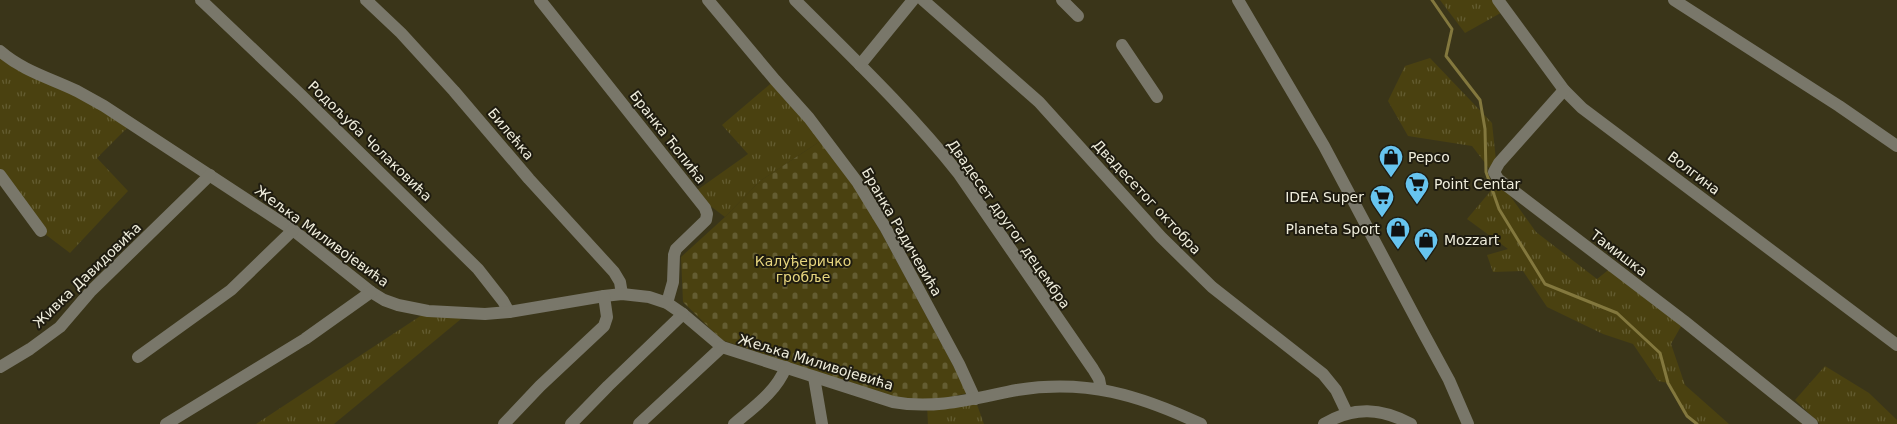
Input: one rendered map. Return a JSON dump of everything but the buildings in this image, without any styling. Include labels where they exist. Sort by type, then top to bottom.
[{"type":"street","name":"Родољуба Чолаковића","points":[[201,0],[301,95],[478,269],[503,301],[509,312]]},
{"type":"street","name":"Билећка","points":[[366,0],[401,33],[454,91],[529,179],[585,238],[614,272],[620,282],[622,294]]},
{"type":"street","name":"Бранка Ћопића","points":[[540,0],[705,208],[706,220],[676,249],[674,255],[674,282],[668,303]]},
{"type":"street","name":"Бранка Радичевића","points":[[708,0],[809,118],[858,183],[885,227],[959,364],[975,399]]},
{"type":"street","name":"Двадесет другог децембра","points":[[795,0],[860,64],[941,151],[959,174],[1093,369],[1100,389]]},
{"type":"street","points":[[860,64],[913,0]]},
{"type":"street","name":"Двадесетог октобра","points":[[923,0],[1039,102],[1161,237],[1212,287],[1332,382],[1347,413]]},
{"type":"street","points":[[1062,0],[1078,16]]},
{"type":"street","points":[[1238,0],[1324,146],[1449,380],[1468,424]]},
{"type":"street","name":"Волгина","points":[[1498,0],[1564,90],[1582,108],[1897,345]]},
{"type":"street","points":[[1674,0],[1839,106],[1897,146]]},
{"type":"street","points":[[1122,45],[1157,97]]},
{"type":"street","name":"Жељка Миливојевића","points":[[0,51],[13,62],[27,70],[76,91],[104,106],[293,230],[371,292],[384,300],[398,305],[448,313],[485,314],[622,294],[649,296],[668,303],[684,314],[722,347],[880,398],[919,406],[945,404],[1036,388],[1100,389],[1140,398],[1201,424]]},
{"type":"street","name":"Тамишка","points":[[1564,90],[1499,163],[1494,172],[1498,179],[1684,321],[1812,424]]},
{"type":"street","points":[[0,175],[41,231]]},
{"type":"street","name":"Живка Давидовића","points":[[0,367],[30,349],[60,326],[90,292],[210,175]]},
{"type":"street","points":[[138,357],[231,290],[293,230]]},
{"type":"street","points":[[166,424],[305,339],[371,292]]},
{"type":"street","points":[[504,424],[540,386],[604,326],[606,317],[604,296]]},
{"type":"street","points":[[571,424],[684,314]]},
{"type":"street","points":[[640,424],[722,347]]},
{"type":"street","points":[[734,424],[769,393],[778,382],[786,367]]},
{"type":"street","points":[[814,377],[822,424]]},
{"type":"street","points":[[1324,424],[1337,416],[1366,411],[1384,414],[1411,424]]},
{"type":"green space","points":[[1440,0],[1498,0],[1506,10],[1465,33]]},
{"type":"green space","points":[[0,51],[131,124],[97,158],[128,191],[70,253],[41,231],[0,175]]},
{"type":"green space","points":[[1430,58],[1492,123],[1498,179],[1536,232],[1597,279],[1612,267],[1684,321],[1671,344],[1685,385],[1729,424],[1699,424],[1683,413],[1668,383],[1658,381],[1633,344],[1603,334],[1547,307],[1523,271],[1493,272],[1487,255],[1508,249],[1467,219],[1499,181],[1472,146],[1408,136],[1388,101],[1405,66]]},
{"type":"green space","points":[[775,80],[825,138],[760,181],[725,217],[693,193],[748,154],[722,125]]},
{"type":"green space","name":"Калуђеричко гробље","points":[[825,138],[843,162],[968,393],[932,401],[887,396],[722,340],[683,302],[681,257],[725,217],[760,181]]},
{"type":"green space","points":[[428,311],[467,314],[334,424],[256,424]]},
{"type":"green space","points":[[1825,366],[1869,393],[1897,420],[1897,424],[1820,424],[1795,400]]},
{"type":"green space","points":[[975,399],[984,424],[928,424],[927,405]]},
{"type":"waterway","points":[[1432,0],[1452,29],[1446,56],[1480,100],[1485,129],[1486,172],[1499,209],[1545,284],[1617,313],[1660,353],[1668,383],[1687,416],[1697,424]]},
{"type":"place","name":"Pepco","points":[[1391,178]]},
{"type":"place","name":"Point Centar","points":[[1417,205]]},
{"type":"place","name":"IDEA Super","points":[[1382,218]]},
{"type":"place","name":"Planeta Sport","points":[[1398,250]]},
{"type":"place","name":"Mozzart","points":[[1426,261]]}]
